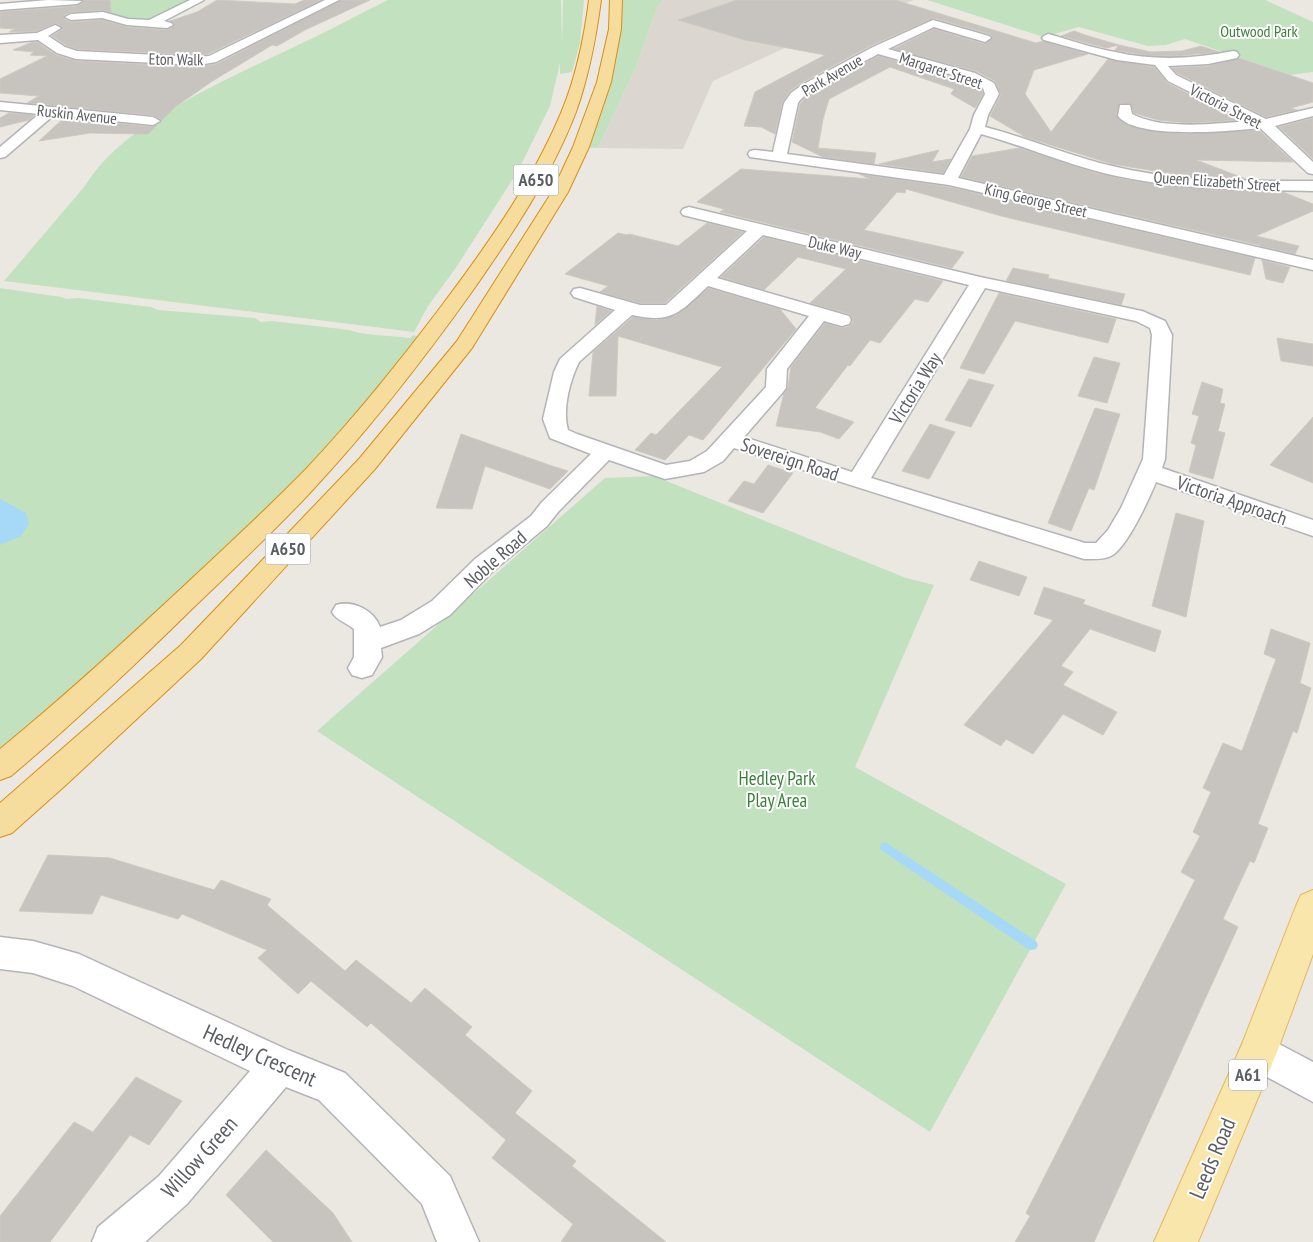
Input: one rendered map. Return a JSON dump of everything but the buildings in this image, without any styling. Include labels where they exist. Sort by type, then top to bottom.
[{"type":"highway","name":"A650","points":[[0,767],[150,634],[253,536],[332,454],[430,339],[504,234],[553,147],[580,82],[592,33],[595,0]]},
{"type":"highway","name":"A650","points":[[0,823],[191,652],[367,464],[465,344],[538,230],[560,192],[581,147],[604,82],[615,29],[616,0]]},
{"type":"main road","name":"Leeds Road","points":[[1176,1242],[1258,1052],[1313,906]]},
{"type":"street","points":[[0,7],[77,0],[71,17],[40,36],[0,39]]},
{"type":"street","points":[[150,24],[198,0]]},
{"type":"street","name":"Eton Walk","points":[[40,36],[61,50],[76,55],[198,61],[212,59],[334,0]]},
{"type":"street","points":[[71,17],[103,15],[127,22],[167,25]]},
{"type":"street","name":"Park Avenue","points":[[778,156],[791,103],[796,96],[807,88],[933,23],[985,38]]},
{"type":"street","points":[[1048,38],[1121,59],[1160,64],[1230,59]]},
{"type":"street","points":[[1061,56],[1081,48]]},
{"type":"street","name":"Margaret Street","points":[[878,50],[971,76],[989,86],[992,94],[981,115],[977,129],[949,180]]},
{"type":"street","name":"Victoria Street","points":[[1160,64],[1172,78],[1263,123],[1313,170]]},
{"type":"street","name":"Ruskin Avenue","points":[[0,106],[153,121]]},
{"type":"street","points":[[1125,108],[1125,116],[1130,120],[1147,125],[1180,128],[1278,122],[1313,112]]},
{"type":"street","points":[[0,154],[51,111]]},
{"type":"street","name":"Queen Elizabeth Street","points":[[977,129],[1105,169],[1169,181],[1237,185],[1313,186]]},
{"type":"street","name":"King George Street","points":[[755,154],[949,180],[1313,265]]},
{"type":"street","name":"Duke Way","points":[[689,212],[980,282]]},
{"type":"street","points":[[580,293],[646,312],[666,312],[673,309],[758,229]]},
{"type":"street","points":[[705,280],[842,320]]},
{"type":"street","points":[[858,481],[1084,551],[1103,550],[1114,540],[1150,472],[1154,458],[1162,335],[1158,325],[1142,317],[980,282]]},
{"type":"street","name":"Victoria Way","points":[[858,481],[980,282]]},
{"type":"street","points":[[630,307],[570,360],[564,372],[554,419],[558,433],[605,452],[665,472],[696,467],[716,456],[730,440]]},
{"type":"street","name":"Sovereign Road","points":[[820,314],[777,369],[776,388],[730,440],[858,481]]},
{"type":"street","name":"Noble Road","points":[[368,642],[410,627],[441,608],[484,565],[539,521],[605,452]]},
{"type":"street","name":"Victoria Approach","points":[[1150,472],[1313,528]]},
{"type":"street","points":[[345,612],[356,616],[366,626],[368,657],[362,668]]},
{"type":"street","name":"Hedley Crescent","points":[[0,953],[33,957],[79,971],[280,1066],[332,1086],[436,1190],[458,1242]]},
{"type":"street","points":[[1258,1052],[1313,1083]]},
{"type":"street","name":"Willow Green","points":[[113,1242],[173,1190],[280,1066]]},
{"type":"shaded area","points":[[663,0],[914,0],[818,33],[713,81],[683,149],[598,148],[636,67],[657,7]]},
{"type":"green space","points":[[77,0],[199,0],[150,24],[113,16],[71,17]]},
{"type":"green space","points":[[388,0],[561,0],[562,46],[563,0],[584,0],[580,43],[572,72],[560,74],[560,63],[550,106],[518,171],[455,269],[428,306],[414,332],[4,281],[85,186],[102,163],[151,122],[210,87]]},
{"type":"green space","points":[[616,0],[663,0],[657,7],[636,67],[598,148],[581,147],[604,82]]},
{"type":"green space","name":"Outwood Park","points":[[927,0],[1265,0],[1313,22],[1313,72],[1290,75],[1185,39],[1166,45],[1148,46],[1079,27],[1044,37]]},
{"type":"green space","points":[[0,288],[67,299],[78,298],[151,307],[158,310],[255,318],[261,322],[272,321],[410,338],[413,335],[430,339],[332,454],[0,767]]},
{"type":"green space","name":"Hedley Park Play Area","points":[[654,476],[906,578],[934,585],[855,767],[1066,884],[930,1132],[317,731],[605,478]]},
{"type":"water","points":[[0,499],[26,513],[29,524],[21,536],[0,545]]},
{"type":"waterway","points":[[885,847],[1032,945]]}]
